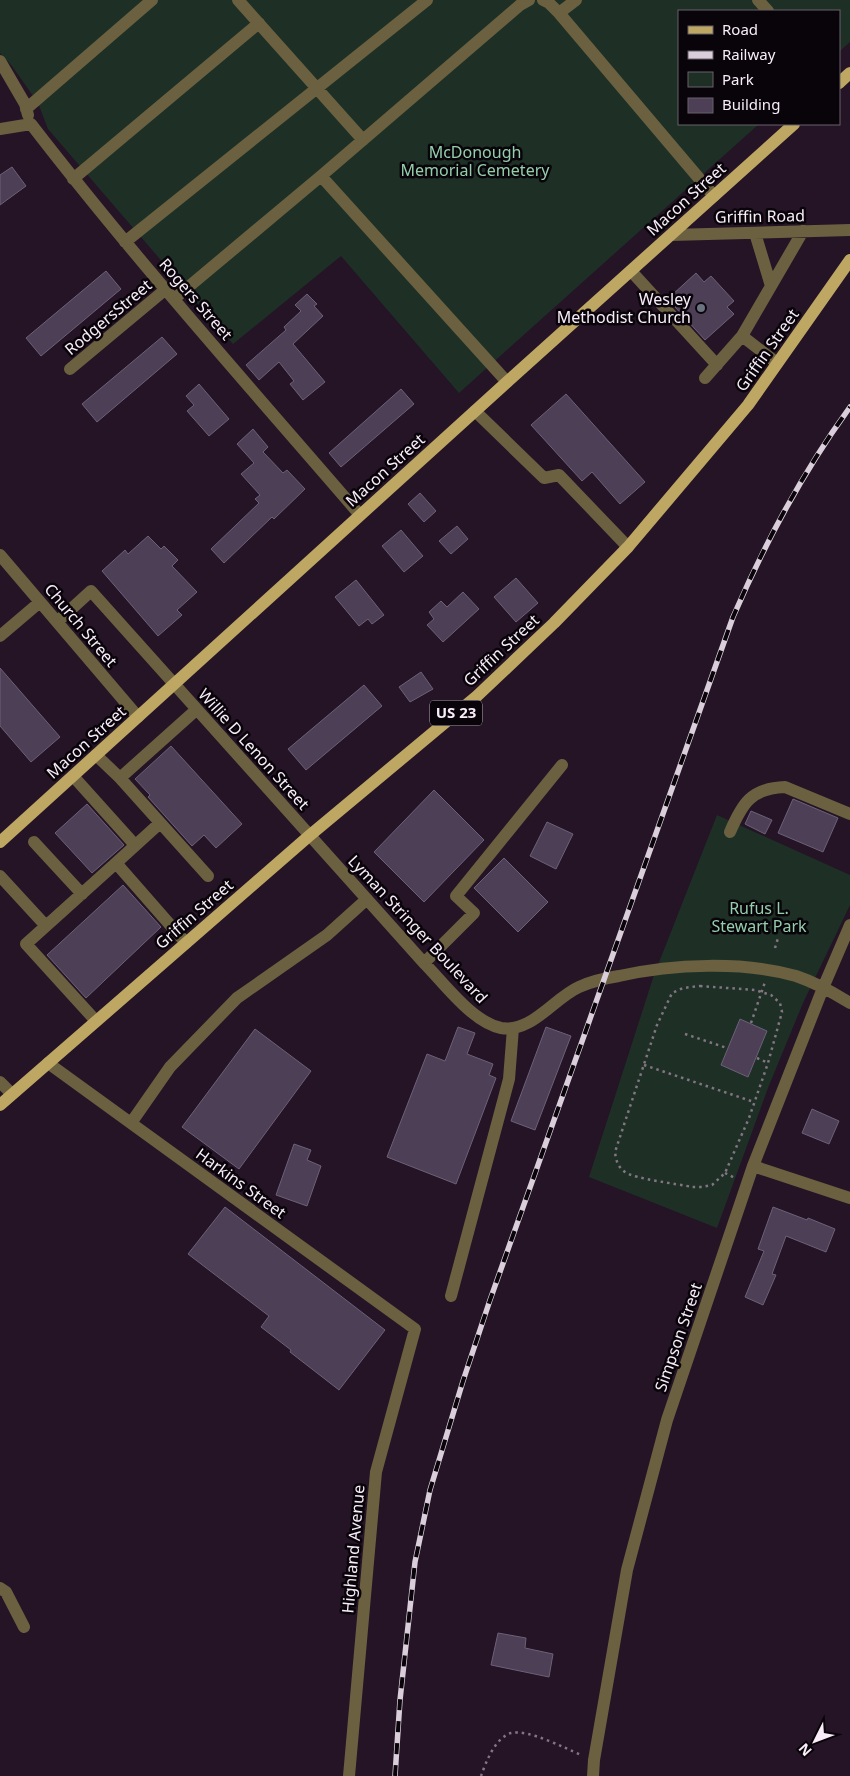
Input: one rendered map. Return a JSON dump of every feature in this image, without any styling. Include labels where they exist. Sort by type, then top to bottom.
[{"type":"main road","points":[[840,82],[850,73]]},
{"type":"main road","name":"Macon Street","points":[[0,842],[793,125]]},
{"type":"main road","name":"Griffin Street","points":[[0,1104],[309,836],[477,696],[554,623],[628,547],[748,405],[850,260]]},
{"type":"street","points":[[26,109],[152,0]]},
{"type":"street","points":[[238,0],[363,140]]},
{"type":"street","points":[[125,242],[427,0]]},
{"type":"street","name":"RodgersStreet","points":[[70,369],[170,294],[321,176],[520,5],[529,0]]},
{"type":"street","points":[[543,0],[559,14],[714,196]]},
{"type":"street","points":[[559,14],[576,0]]},
{"type":"street","points":[[758,0],[767,10]]},
{"type":"street","points":[[73,179],[259,23]]},
{"type":"street","name":"Rogers Street","points":[[0,61],[25,104],[31,124],[73,179],[360,515]]},
{"type":"street","points":[[0,128],[31,124]]},
{"type":"street","points":[[321,176],[507,382]]},
{"type":"street","name":"Griffin Road","points":[[671,234],[850,230]]},
{"type":"street","points":[[705,378],[742,336],[803,232]]},
{"type":"street","points":[[755,233],[771,286]]},
{"type":"street","points":[[631,271],[717,365]]},
{"type":"street","points":[[742,336],[777,363]]},
{"type":"street","points":[[475,411],[544,478],[559,475],[628,547]]},
{"type":"street","name":"Church Street","points":[[0,554],[138,717]]},
{"type":"street","name":"Willie D Lenon Street","points":[[57,622],[91,592],[309,836]]},
{"type":"street","points":[[0,636],[40,602]]},
{"type":"street","points":[[120,778],[196,710]]},
{"type":"street","points":[[96,755],[120,778],[208,876]]},
{"type":"street","points":[[424,962],[474,913],[456,896],[562,765]]},
{"type":"street","points":[[73,776],[135,845]]},
{"type":"street","points":[[730,832],[742,808],[750,798],[763,790],[773,788],[784,788],[850,814]]},
{"type":"street","points":[[96,1021],[26,944],[160,823]]},
{"type":"street","name":"Lyman Stringer Boulevard","points":[[309,836],[463,1004],[479,1018],[499,1028],[513,1028]]},
{"type":"street","points":[[34,842],[82,894]]},
{"type":"street","points":[[116,863],[186,943]]},
{"type":"street","points":[[0,876],[46,926]]},
{"type":"street","points":[[131,1123],[170,1066],[236,998],[327,935],[367,898]]},
{"type":"street","name":"Simpson Street","points":[[593,1776],[594,1760],[627,1570],[667,1420],[753,1166],[823,988],[850,925]]},
{"type":"street","points":[[451,1296],[509,1079],[513,1028],[534,1019],[578,987],[603,979],[650,969],[730,966],[796,976],[850,1003]]},
{"type":"street","name":"Harkins Street","points":[[48,1063],[415,1329]]},
{"type":"street","points":[[0,1082],[12,1094]]},
{"type":"street","points":[[753,1166],[850,1198]]},
{"type":"street","name":"Highland Avenue","points":[[350,1776],[376,1472],[415,1329]]},
{"type":"street","points":[[0,1588],[6,1592],[24,1628]]},
{"type":"path","points":[[775,948],[778,938]]},
{"type":"path","points":[[752,1023],[766,979]]},
{"type":"path","points":[[700,986],[763,992],[771,994],[777,999],[782,1012],[768,1063],[725,1173],[712,1185],[702,1188],[630,1175],[619,1167],[615,1152],[657,1025],[672,993],[676,990],[700,986]]},
{"type":"path","points":[[685,1034],[727,1048]]},
{"type":"path","points":[[757,1058],[768,1063]]},
{"type":"path","points":[[644,1065],[754,1102]]},
{"type":"path","points":[[725,1173],[738,1180]]},
{"type":"path","points":[[481,1776],[488,1759],[500,1740],[511,1733],[525,1733],[594,1760]]},
{"type":"green space","name":"McDonough Memorial Cemetery","points":[[0,0],[850,0],[850,42],[840,51],[840,10],[678,10],[678,125],[758,125],[459,393],[341,256],[233,344],[48,129],[38,103],[12,66],[0,53]]},
{"type":"green space","name":"Rufus L. Stewart Park","points":[[717,815],[850,875],[850,905],[803,1003],[768,1088],[717,1228],[589,1177],[654,975]]},
{"type":"building","points":[[12,167],[26,186],[0,205],[0,175]]},
{"type":"building","points":[[106,271],[121,289],[41,356],[26,338]]},
{"type":"building","name":"Wesley Methodist Church","points":[[696,273],[704,282],[711,276],[734,301],[727,307],[734,314],[705,340],[675,307],[678,304],[671,296]]},
{"type":"building","points":[[307,294],[317,304],[314,306],[323,316],[293,344],[325,382],[303,400],[290,384],[294,381],[279,362],[259,380],[246,365],[286,330],[284,327],[301,311],[295,305]]},
{"type":"building","points":[[162,337],[177,354],[97,422],[82,404]]},
{"type":"building","points":[[199,384],[229,419],[209,436],[187,411],[194,405],[186,396]]},
{"type":"building","points":[[401,389],[414,404],[341,467],[329,453]]},
{"type":"building","points":[[566,394],[645,482],[620,504],[592,472],[582,481],[531,425]]},
{"type":"building","points":[[253,429],[268,447],[263,452],[283,473],[287,470],[305,489],[274,519],[272,517],[224,563],[211,549],[259,503],[255,499],[260,495],[241,474],[254,463],[237,444]]},
{"type":"building","points":[[420,493],[436,511],[424,522],[408,504]]},
{"type":"building","points":[[457,526],[468,539],[451,554],[439,541]]},
{"type":"building","points":[[401,530],[423,556],[404,572],[382,546]]},
{"type":"building","points":[[148,536],[161,549],[164,546],[178,560],[172,566],[197,592],[177,610],[182,615],[158,636],[102,571],[125,550],[128,554]]},
{"type":"building","points":[[516,578],[538,603],[516,622],[494,597]]},
{"type":"building","points":[[356,580],[384,615],[372,624],[368,619],[359,626],[335,597]]},
{"type":"building","points":[[463,592],[479,609],[443,642],[427,625],[434,619],[429,612],[441,601],[447,607]]},
{"type":"building","points":[[0,668],[60,737],[31,762],[0,726]]},
{"type":"building","points":[[421,672],[433,689],[410,702],[399,687]]},
{"type":"building","points":[[364,685],[382,706],[306,770],[288,749]]},
{"type":"building","points":[[171,746],[242,824],[216,848],[204,835],[192,846],[148,797],[150,795],[135,779]]},
{"type":"building","points":[[434,790],[484,840],[424,902],[374,852]]},
{"type":"building","points":[[793,799],[838,818],[823,852],[778,833]]},
{"type":"building","points":[[87,804],[124,845],[92,873],[55,833]]},
{"type":"building","points":[[751,811],[772,820],[765,834],[745,824]]},
{"type":"building","points":[[547,822],[573,834],[556,869],[530,856]]},
{"type":"building","points":[[504,858],[548,902],[518,932],[474,888]]},
{"type":"building","points":[[123,885],[161,927],[86,998],[47,955]]},
{"type":"building","points":[[740,1019],[767,1031],[748,1077],[721,1065]]},
{"type":"building","points":[[458,1027],[475,1033],[467,1054],[493,1064],[489,1075],[496,1078],[456,1184],[387,1157],[427,1054],[445,1061]]},
{"type":"building","points":[[546,1027],[571,1036],[535,1130],[511,1121]]},
{"type":"building","points":[[255,1029],[311,1071],[239,1169],[182,1127]]},
{"type":"building","points":[[812,1109],[839,1121],[829,1144],[802,1133]]},
{"type":"building","points":[[294,1144],[311,1150],[307,1160],[321,1166],[307,1206],[276,1195]]},
{"type":"building","points":[[225,1207],[385,1330],[339,1390],[261,1327],[269,1316],[188,1254]]},
{"type":"building","points":[[773,1207],[835,1229],[826,1252],[786,1236],[772,1274],[776,1275],[763,1305],[745,1297],[764,1251],[758,1249]]},
{"type":"building","points":[[498,1633],[526,1638],[525,1648],[553,1654],[549,1677],[491,1665]]},
{"type":"railway","points":[[395,1776],[400,1700],[415,1562],[430,1490],[463,1381],[490,1300],[733,617],[771,535],[816,457],[850,407]]},
{"type":"place","name":"Wesley Methodist Church","points":[[701,308]]}]
